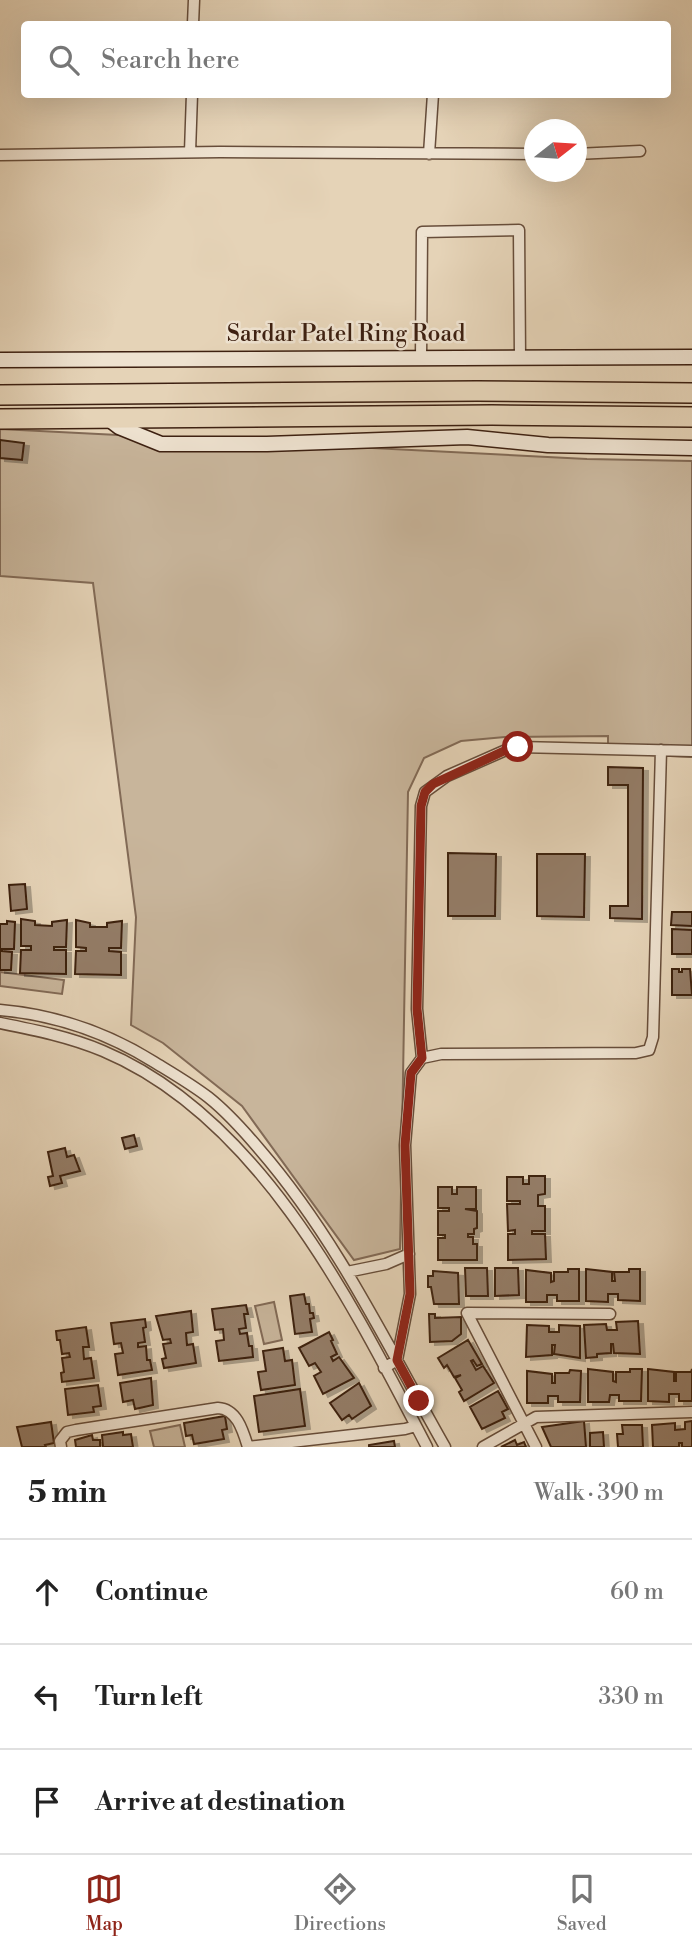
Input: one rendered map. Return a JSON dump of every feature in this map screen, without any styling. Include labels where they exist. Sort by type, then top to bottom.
[{"type":"highway","points":[[0,395],[463,391],[692,393]]},
{"type":"highway","points":[[0,419],[492,415],[692,417]]},
{"type":"street","points":[[193,21],[194,0]]},
{"type":"street","points":[[190,152],[192,98]]},
{"type":"street","points":[[429,154],[433,98]]},
{"type":"street","points":[[587,153],[640,151]]},
{"type":"street","points":[[0,155],[190,152],[524,154]]},
{"type":"street","points":[[421,359],[422,232],[519,230],[520,357]]},
{"type":"street","name":"Sardar Patel Ring Road","points":[[0,360],[692,357]]},
{"type":"street","points":[[106,417],[119,427],[161,444],[267,444],[467,437],[548,445],[692,448]]},
{"type":"street","points":[[422,1058],[417,1009],[421,806],[425,792],[447,776],[518,747],[692,751]]},
{"type":"street","points":[[384,1368],[397,1360],[410,1294],[405,1145],[411,1073],[422,1058],[441,1054],[636,1053],[649,1050],[653,1037],[657,953],[662,750]]},
{"type":"street","points":[[0,1010],[50,1016],[106,1035],[208,1097],[225,1112],[272,1164],[348,1272],[445,1447]]},
{"type":"street","points":[[0,1023],[60,1036],[103,1051],[137,1068],[194,1107],[222,1132],[293,1217],[346,1299],[427,1447]]},
{"type":"street","points":[[348,1272],[386,1264],[410,1254]]},
{"type":"street","points":[[536,1447],[467,1313],[610,1314]]},
{"type":"street","points":[[61,1447],[60,1441],[67,1433],[76,1430],[218,1408],[226,1408],[233,1413],[248,1447],[416,1426]]},
{"type":"street","points":[[483,1447],[524,1422],[546,1415],[692,1412]]},
{"type":"shaded area","points":[[0,429],[587,459],[692,461],[692,757],[608,753],[608,736],[505,737],[461,741],[424,758],[408,792],[400,1249],[354,1260],[242,1106],[163,1043],[131,1025],[136,917],[93,583],[0,576]]},
{"type":"shaded area","points":[[0,972],[64,980],[62,994],[0,986]]},
{"type":"shaded area","points":[[274,1302],[282,1340],[264,1344],[255,1306]]},
{"type":"shaded area","points":[[180,1425],[185,1447],[154,1447],[150,1431]]},
{"type":"building","points":[[0,440],[24,443],[22,460],[0,458]]},
{"type":"building","points":[[608,767],[643,768],[642,919],[610,918],[610,906],[628,906],[628,785],[608,785]]},
{"type":"building","points":[[448,853],[496,854],[495,916],[448,916]]},
{"type":"building","points":[[537,854],[585,854],[584,917],[537,916]]},
{"type":"building","points":[[25,884],[27,909],[11,911],[9,885]]},
{"type":"building","points":[[672,912],[692,912],[692,926],[671,925]]},
{"type":"building","points":[[21,919],[35,921],[35,925],[52,926],[52,922],[67,920],[66,947],[54,947],[54,950],[66,950],[66,974],[20,973],[21,950],[31,950],[31,946],[21,946]]},
{"type":"building","points":[[76,920],[90,923],[90,927],[107,927],[107,923],[122,921],[121,948],[109,948],[109,951],[121,952],[121,975],[75,974],[76,951],[86,951],[86,948],[76,947]]},
{"type":"building","points":[[7,921],[15,922],[14,949],[2,949],[12,952],[11,970],[0,970],[0,924],[7,924]]},
{"type":"building","points":[[672,929],[692,930],[692,954],[672,954]]},
{"type":"building","points":[[672,969],[682,972],[682,969],[690,969],[692,995],[672,995]]},
{"type":"building","points":[[134,1135],[137,1146],[125,1149],[122,1138]]},
{"type":"building","points":[[65,1148],[67,1157],[74,1155],[80,1171],[60,1176],[62,1183],[50,1186],[48,1177],[53,1176],[48,1152]]},
{"type":"building","points":[[529,1176],[545,1176],[545,1194],[538,1195],[538,1206],[545,1206],[545,1231],[532,1231],[532,1234],[545,1234],[546,1259],[508,1260],[508,1234],[515,1234],[515,1230],[508,1231],[507,1204],[520,1204],[520,1201],[507,1201],[507,1177],[523,1177],[523,1184],[529,1184]]},
{"type":"building","points":[[438,1187],[452,1187],[452,1194],[457,1194],[457,1187],[476,1187],[476,1209],[465,1209],[477,1211],[477,1228],[474,1229],[474,1234],[468,1234],[468,1237],[473,1237],[473,1244],[477,1244],[477,1260],[438,1260],[438,1238],[445,1238],[445,1235],[438,1235],[438,1211],[449,1211],[449,1208],[438,1208]]},
{"type":"building","points":[[465,1268],[487,1268],[488,1296],[466,1296]]},
{"type":"building","points":[[495,1268],[518,1268],[519,1295],[495,1296]]},
{"type":"building","points":[[568,1269],[579,1269],[579,1301],[557,1301],[557,1295],[547,1295],[547,1302],[526,1302],[526,1270],[551,1273],[551,1282],[554,1281],[554,1272],[568,1272]]},
{"type":"building","points":[[586,1269],[612,1272],[612,1281],[615,1281],[614,1272],[640,1269],[640,1301],[618,1300],[618,1294],[608,1294],[608,1302],[586,1301]]},
{"type":"building","points":[[433,1271],[458,1273],[459,1304],[434,1304],[431,1287],[428,1287],[428,1276],[433,1276]]},
{"type":"building","points":[[304,1294],[310,1313],[313,1313],[314,1318],[310,1319],[312,1332],[295,1334],[290,1296]]},
{"type":"building","points":[[246,1305],[246,1328],[239,1329],[240,1334],[247,1333],[253,1357],[219,1361],[216,1341],[224,1340],[223,1329],[215,1330],[212,1309]]},
{"type":"building","points":[[191,1311],[193,1332],[186,1333],[187,1345],[193,1344],[196,1363],[164,1368],[162,1359],[166,1358],[163,1344],[171,1343],[170,1339],[163,1340],[156,1316]]},
{"type":"building","points":[[429,1314],[435,1314],[435,1318],[461,1317],[461,1334],[452,1341],[430,1342]]},
{"type":"building","points":[[145,1319],[145,1342],[138,1343],[138,1347],[146,1346],[147,1360],[150,1360],[152,1370],[118,1375],[115,1354],[123,1353],[121,1343],[114,1344],[111,1323]]},
{"type":"building","points":[[638,1321],[640,1354],[614,1353],[611,1344],[611,1353],[586,1358],[584,1325],[606,1324],[607,1330],[617,1330],[616,1322]]},
{"type":"building","points":[[527,1325],[549,1326],[549,1332],[559,1332],[559,1325],[580,1326],[580,1358],[554,1354],[555,1345],[552,1345],[552,1355],[526,1357]]},
{"type":"building","points":[[86,1327],[89,1347],[83,1347],[84,1359],[91,1358],[94,1378],[62,1382],[62,1358],[70,1357],[69,1353],[62,1354],[56,1331]]},
{"type":"building","points":[[329,1332],[337,1354],[331,1357],[333,1361],[339,1357],[354,1378],[323,1394],[314,1376],[321,1372],[315,1363],[309,1366],[299,1348]]},
{"type":"building","points":[[468,1340],[482,1364],[477,1366],[471,1361],[476,1370],[483,1366],[494,1383],[464,1401],[459,1392],[462,1390],[455,1378],[461,1375],[454,1377],[447,1365],[444,1368],[438,1358]]},
{"type":"building","points":[[283,1348],[285,1361],[292,1360],[295,1385],[261,1390],[258,1372],[266,1371],[263,1351]]},
{"type":"building","points":[[588,1369],[613,1372],[613,1381],[616,1382],[616,1372],[642,1369],[641,1401],[619,1401],[619,1395],[610,1395],[609,1402],[588,1402]]},
{"type":"building","points":[[648,1369],[674,1372],[676,1381],[676,1372],[691,1372],[692,1369],[692,1401],[679,1401],[679,1394],[669,1394],[669,1402],[648,1401]]},
{"type":"building","points":[[570,1370],[581,1371],[580,1402],[558,1402],[558,1396],[548,1396],[548,1403],[527,1403],[527,1371],[552,1374],[552,1383],[555,1383],[555,1373],[569,1373]]},
{"type":"building","points":[[151,1378],[153,1405],[135,1409],[133,1400],[123,1402],[120,1383]]},
{"type":"building","points":[[359,1383],[371,1406],[352,1419],[349,1415],[342,1420],[330,1403]]},
{"type":"building","points":[[98,1385],[101,1406],[93,1407],[94,1412],[68,1415],[65,1389]]},
{"type":"building","points":[[300,1389],[305,1426],[259,1432],[254,1396]]},
{"type":"building","points":[[498,1391],[508,1409],[502,1412],[505,1418],[482,1429],[470,1407]]},
{"type":"building","points":[[225,1416],[227,1429],[222,1430],[224,1439],[194,1444],[192,1435],[186,1436],[184,1423]]},
{"type":"building","points":[[584,1421],[586,1447],[551,1447],[542,1427]]},
{"type":"building","points":[[692,1421],[692,1447],[682,1447],[682,1443],[679,1443],[679,1447],[653,1447],[652,1425],[675,1423],[675,1430],[685,1429],[685,1422]]},
{"type":"building","points":[[51,1422],[54,1443],[45,1445],[46,1447],[22,1447],[17,1427]]},
{"type":"building","points":[[622,1425],[642,1425],[643,1447],[618,1447],[617,1434],[623,1434]]},
{"type":"building","points":[[123,1432],[123,1435],[131,1434],[133,1447],[103,1447],[102,1435]]},
{"type":"building","points":[[603,1432],[604,1447],[590,1447],[590,1433]]},
{"type":"building","points":[[92,1435],[93,1440],[100,1440],[100,1447],[76,1447],[75,1440]]},
{"type":"building","points":[[515,1440],[517,1445],[524,1442],[526,1447],[501,1447]]},
{"type":"building","points":[[394,1441],[395,1447],[369,1447],[369,1445]]},
{"type":"route","points":[[419,1401],[397,1360],[410,1294],[405,1145],[411,1073],[422,1058],[417,1009],[421,806],[425,792],[433,784],[518,747]]}]
